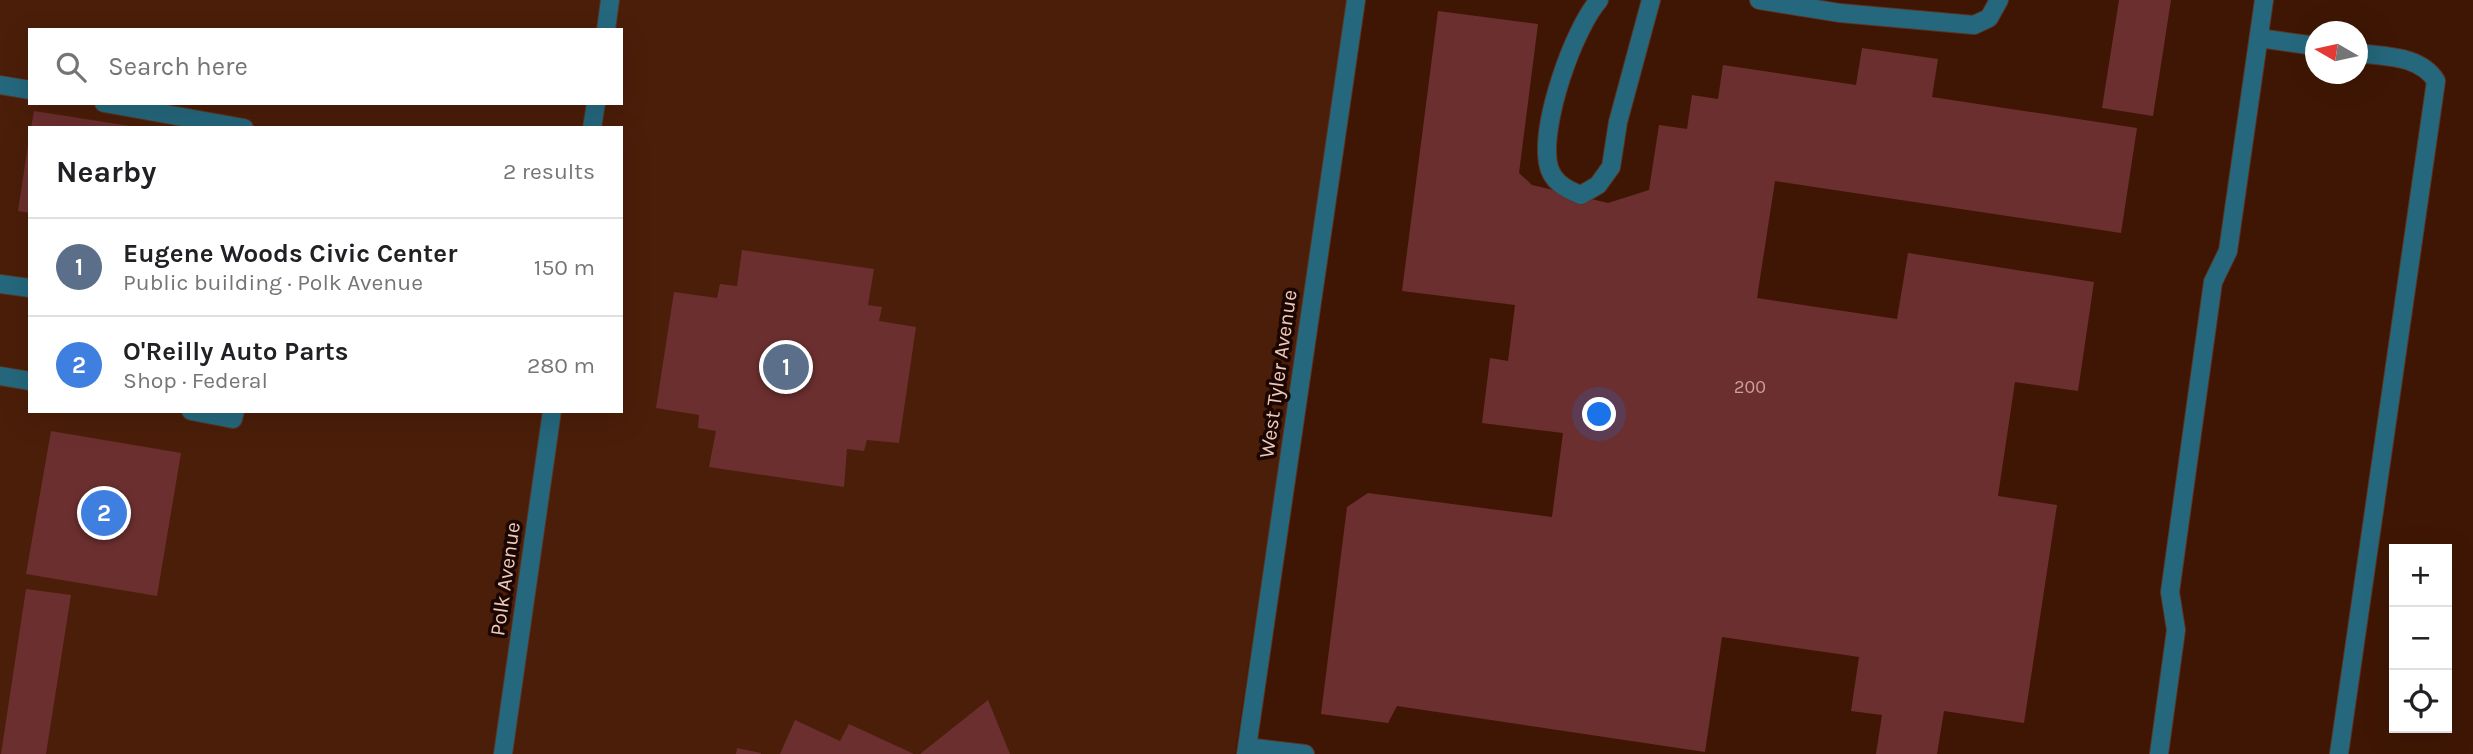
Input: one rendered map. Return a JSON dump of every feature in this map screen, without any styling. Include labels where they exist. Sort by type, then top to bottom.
[{"type":"street","points":[[606,28],[610,0]]},
{"type":"street","name":"West Tyler Avenue","points":[[1247,750],[1356,0]]},
{"type":"street","points":[[1599,0],[1576,35],[1558,89],[1548,141],[1548,165],[1560,186],[1581,195],[1598,186],[1611,167],[1618,122],[1651,0]]},
{"type":"street","points":[[1759,0],[1840,13],[1974,25],[1989,18],[1999,0]]},
{"type":"street","points":[[2159,754],[2176,630],[2170,592],[2211,295],[2213,282],[2228,251],[2264,0]]},
{"type":"street","points":[[2259,38],[2305,45]]},
{"type":"street","points":[[2339,754],[2436,81],[2429,70],[2416,62],[2368,55]]},
{"type":"street","points":[[0,85],[28,90]]},
{"type":"street","points":[[115,105],[233,126]]},
{"type":"street","points":[[592,126],[596,105]]},
{"type":"street","points":[[0,284],[28,288]]},
{"type":"street","points":[[0,376],[28,381]]},
{"type":"street","points":[[202,413],[233,419],[234,413]]},
{"type":"street","name":"Polk Avenue","points":[[503,754],[552,413]]},
{"type":"street","points":[[1247,750],[1305,754]]},
{"type":"shaded area","points":[[0,0],[1349,0],[1235,754],[0,754]]},
{"type":"building","points":[[2119,0],[2171,0],[2153,116],[2102,108]]},
{"type":"building","points":[[1438,11],[1538,24],[1519,173],[1532,185],[1608,203],[1649,190],[1659,125],[1687,129],[1692,95],[1718,99],[1723,65],[1856,85],[1862,48],[1938,59],[1932,97],[2137,128],[2121,233],[1775,181],[1757,298],[1897,319],[1908,253],[2094,282],[2078,391],[2015,382],[1998,496],[2057,505],[2024,723],[1944,711],[1937,754],[1876,754],[1882,715],[1851,711],[1859,657],[1722,637],[1705,752],[1397,706],[1388,723],[1321,714],[1347,507],[1368,493],[1552,517],[1563,433],[1482,423],[1490,358],[1508,361],[1515,305],[1402,291]]},
{"type":"building","points":[[34,111],[130,126],[31,126]]},
{"type":"building","points":[[28,145],[28,213],[18,211]]},
{"type":"building","points":[[742,250],[874,269],[868,305],[882,307],[879,321],[916,327],[899,443],[867,440],[864,451],[847,449],[844,487],[709,467],[716,431],[698,428],[699,415],[656,408],[674,292],[717,298],[720,284],[737,286]]},
{"type":"building","points":[[51,431],[181,453],[157,596],[26,574]]},
{"type":"building","points":[[26,589],[71,595],[46,754],[1,754]]},
{"type":"building","points":[[988,700],[1010,754],[920,754]]},
{"type":"building","points":[[795,720],[840,741],[849,724],[914,754],[780,754]]},
{"type":"building","points":[[737,748],[761,753],[761,754],[736,754]]},
{"type":"place","name":"Eugene Woods Civic Center","points":[[786,367]]},
{"type":"place","name":"O'Reilly Auto Parts","points":[[104,513]]}]
